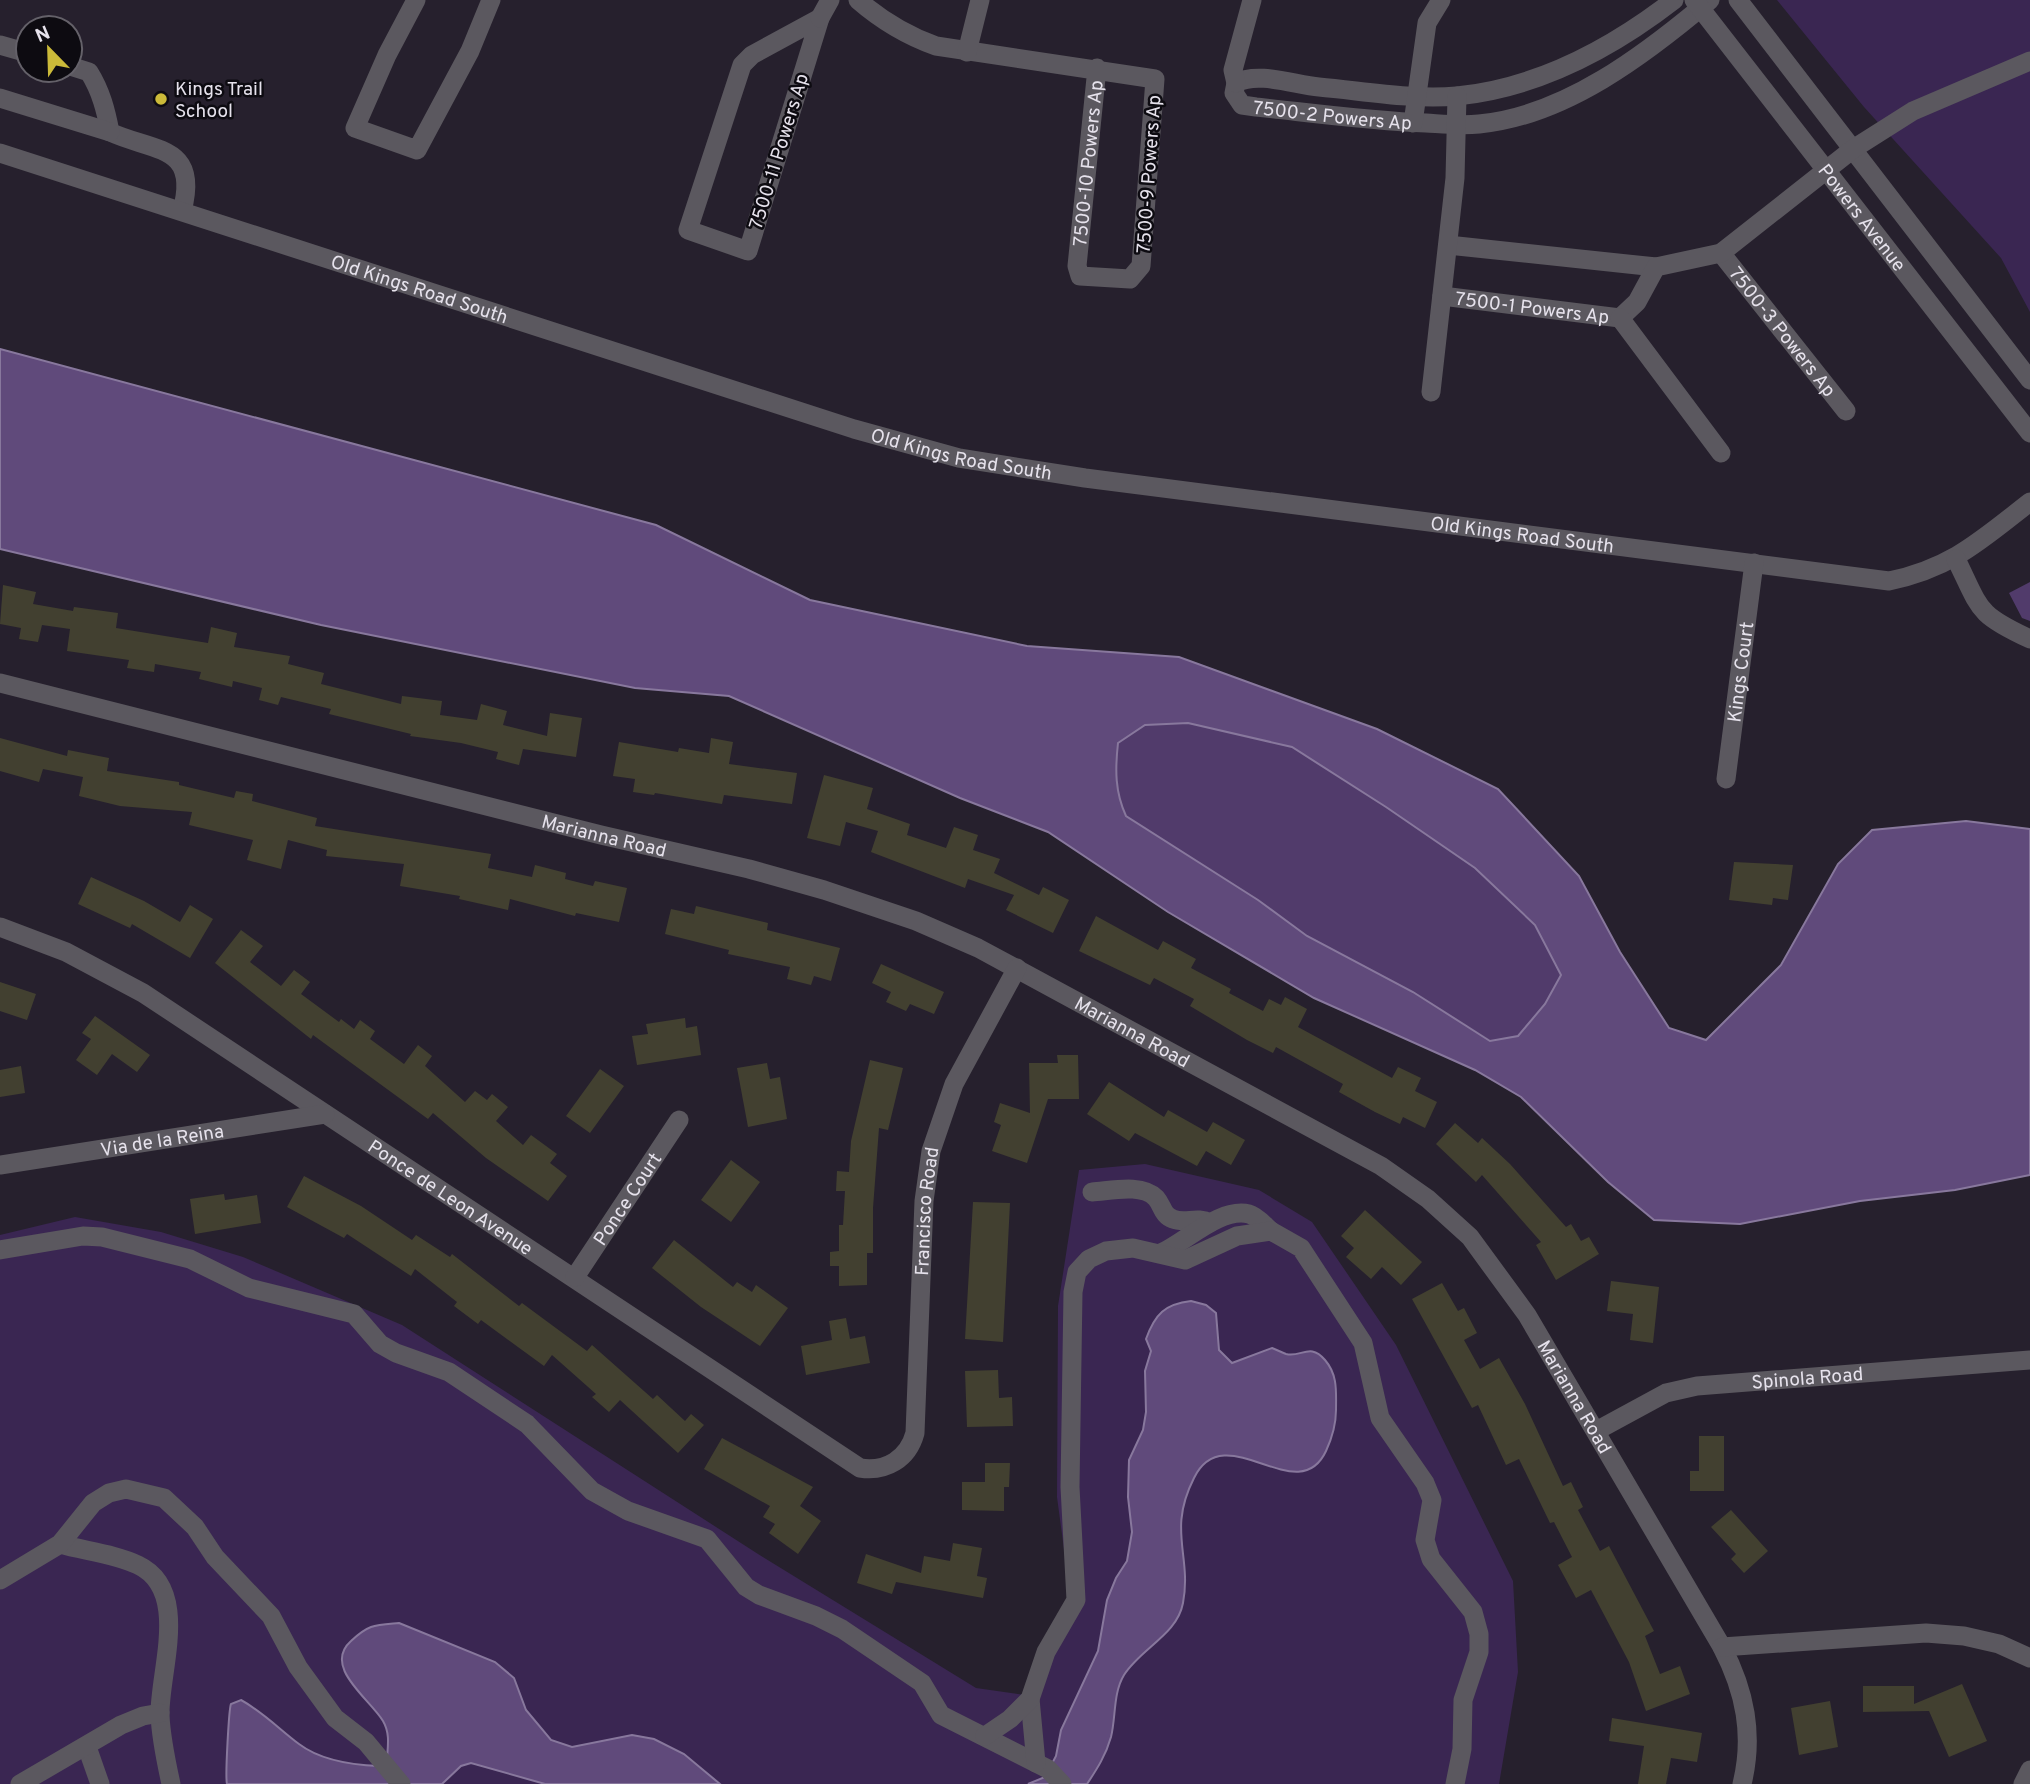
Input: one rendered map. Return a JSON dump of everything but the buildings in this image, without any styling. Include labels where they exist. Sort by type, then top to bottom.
[{"type":"street","points":[[416,0],[387,55],[355,128],[417,150],[470,51],[491,0]]},
{"type":"street","name":"7500-11 Powers Ap","points":[[820,18],[752,55],[742,65],[688,230],[748,251],[820,18],[830,0]]},
{"type":"street","points":[[858,0],[876,15],[917,39],[967,52],[1097,68]]},
{"type":"street","points":[[967,52],[980,0]]},
{"type":"street","points":[[1236,83],[1233,70],[1252,0]]},
{"type":"street","name":"7500-2 Powers Ap","points":[[1674,0],[1611,43],[1527,82],[1457,96],[1301,86],[1249,77],[1236,83],[1234,93],[1242,105],[1413,123],[1484,124],[1525,114],[1576,93],[1647,50],[1701,3]]},
{"type":"street","name":"Powers Avenue","points":[[1738,0],[2030,380]]},
{"type":"street","name":"Powers Avenue","points":[[1701,3],[2030,433]]},
{"type":"street","points":[[1413,123],[1432,4]]},
{"type":"street","points":[[1448,245],[1656,267],[1721,253],[1750,233],[1853,149],[1913,111],[2030,61]]},
{"type":"street","name":"7500-9 Powers Ap","points":[[1097,68],[1155,79],[1141,266],[1130,279],[1103,279]]},
{"type":"street","name":"7500-10 Powers Ap","points":[[1097,68],[1076,266],[1080,276],[1103,279]]},
{"type":"street","points":[[84,70],[89,72],[94,80],[104,103],[110,132]]},
{"type":"street","points":[[1431,392],[1455,178],[1457,96]]},
{"type":"street","points":[[0,97],[160,147],[171,153],[188,187],[182,211]]},
{"type":"street","name":"Old Kings Road South","points":[[0,153],[854,429],[959,458],[1085,478],[1889,581],[1923,574],[1956,559],[2030,502]]},
{"type":"street","name":"7500-3 Powers Ap","points":[[1721,253],[1846,411]]},
{"type":"street","name":"7500-1 Powers Ap","points":[[1442,296],[1575,310],[1620,318],[1636,302],[1656,267]]},
{"type":"street","points":[[1620,318],[1721,453]]},
{"type":"street","points":[[1956,559],[1982,612],[1992,621],[2030,639]]},
{"type":"street","name":"Kings Court","points":[[1726,779],[1754,563]]},
{"type":"street","name":"Marianna Road","points":[[0,683],[824,890],[916,921],[1017,968],[1381,1166],[1428,1199],[1470,1237],[1492,1264],[1527,1315],[1596,1431],[1735,1672],[1747,1722],[1748,1744],[1742,1784]]},
{"type":"street","name":"Ponce de Leon Avenue","points":[[0,927],[109,972],[575,1277],[860,1468],[873,1470],[894,1465]]},
{"type":"street","name":"Francisco Road","points":[[894,1465],[912,1443],[915,1433],[924,1201],[931,1151],[954,1084],[1017,968]]},
{"type":"street","name":"Via de la Reina","points":[[0,1165],[325,1114]]},
{"type":"street","name":"Ponce Court","points":[[575,1277],[679,1120]]},
{"type":"street","points":[[1092,1192],[1136,1189],[1155,1197],[1164,1214],[1175,1220],[1200,1218],[1210,1223]]},
{"type":"street","points":[[1161,1253],[1182,1244],[1210,1223],[1229,1213],[1251,1214],[1271,1231],[1301,1248],[1363,1343],[1380,1418],[1425,1483],[1432,1500],[1425,1540],[1432,1559],[1473,1612],[1479,1634],[1479,1652],[1463,1700],[1462,1749],[1455,1784]]},
{"type":"street","points":[[985,1737],[1010,1719],[1030,1699],[1046,1652],[1076,1600],[1070,1487],[1073,1292],[1077,1272],[1089,1259],[1106,1251],[1133,1248],[1185,1260],[1237,1236],[1271,1231]]},
{"type":"street","points":[[0,1250],[83,1236],[102,1237],[190,1259],[250,1288],[354,1314],[380,1344],[396,1353],[449,1372],[527,1424],[592,1490],[628,1510],[707,1539],[746,1587],[759,1595],[816,1616],[842,1629],[922,1683],[941,1715],[1042,1766],[1062,1784]]},
{"type":"street","name":"Spinola Road","points":[[1596,1431],[1666,1393],[1697,1385],[2030,1360]]},
{"type":"street","points":[[0,1580],[60,1544],[93,1503],[109,1493],[126,1489],[164,1498],[195,1527],[215,1557],[271,1616],[298,1667],[335,1718],[366,1742],[401,1784]]},
{"type":"street","points":[[60,1544],[139,1565],[153,1577],[162,1591],[170,1631],[160,1713],[163,1750],[171,1784]]},
{"type":"street","points":[[1722,1647],[1926,1633],[1976,1638],[1999,1644],[2030,1658]]},
{"type":"street","points":[[1030,1699],[1042,1766]]},
{"type":"street","points":[[20,1784],[121,1725],[143,1716],[160,1713]]},
{"type":"street","points":[[87,1747],[100,1784]]},
{"type":"street","points":[[2023,1784],[2030,1770]]},
{"type":"shaded area","points":[[1777,0],[2030,0],[2030,312],[2001,258],[1864,107]]},
{"type":"shaded area","points":[[0,349],[656,525],[810,600],[1027,646],[1179,657],[1377,729],[1498,789],[1579,876],[1620,952],[1669,1028],[1706,1040],[1781,965],[1838,864],[1872,830],[1966,821],[2030,829],[2030,1175],[1955,1190],[1860,1201],[1740,1224],[1654,1220],[1608,1182],[1521,1097],[1475,1070],[1314,998],[1168,912],[1048,832],[960,798],[729,696],[635,688],[321,625],[0,549]],"holes":[[[1188,723],[1292,747],[1475,868],[1535,925],[1561,975],[1545,1004],[1518,1036],[1490,1041],[1413,992],[1307,936],[1258,900],[1126,816],[1122,807],[1117,781],[1118,743],[1145,725]]]},
{"type":"shaded area","points":[[2030,582],[2030,621],[2022,618],[2009,593]]},
{"type":"shaded area","points":[[1188,723],[1292,747],[1475,868],[1535,925],[1561,976],[1545,1004],[1518,1036],[1491,1041],[1413,992],[1307,936],[1258,900],[1126,816],[1117,780],[1118,743],[1145,725]]},
{"type":"shaded area","points":[[1145,1164],[1259,1190],[1312,1222],[1396,1345],[1513,1581],[1518,1672],[1499,1784],[0,1784],[0,1235],[75,1217],[161,1232],[243,1257],[402,1325],[758,1554],[976,1688],[1032,1696],[1072,1609],[1057,1497],[1058,1306],[1079,1170]]},
{"type":"shaded area","points":[[1191,1301],[1206,1305],[1216,1313],[1219,1350],[1232,1363],[1272,1348],[1291,1355],[1315,1352],[1325,1360],[1332,1372],[1336,1390],[1335,1420],[1330,1441],[1314,1467],[1298,1472],[1242,1458],[1224,1456],[1207,1461],[1194,1478],[1182,1513],[1185,1571],[1183,1603],[1174,1624],[1131,1665],[1120,1682],[1111,1737],[1101,1762],[1087,1784],[1028,1784],[1045,1777],[1056,1756],[1061,1730],[1098,1651],[1107,1600],[1127,1561],[1132,1532],[1128,1497],[1129,1460],[1143,1430],[1146,1412],[1145,1371],[1151,1351],[1146,1339],[1153,1323],[1162,1312],[1174,1305]]},
{"type":"shaded area","points":[[399,1623],[495,1662],[514,1678],[526,1710],[551,1740],[572,1747],[632,1735],[654,1739],[684,1754],[720,1784],[545,1784],[471,1763],[461,1766],[442,1784],[227,1784],[230,1708],[231,1704],[241,1700],[299,1744],[317,1754],[348,1763],[379,1766],[387,1758],[387,1730],[377,1712],[351,1682],[342,1661],[344,1651],[351,1641],[363,1631],[378,1625]]},
{"type":"place","name":"Kings Trail School","points":[[161,99]]}]
